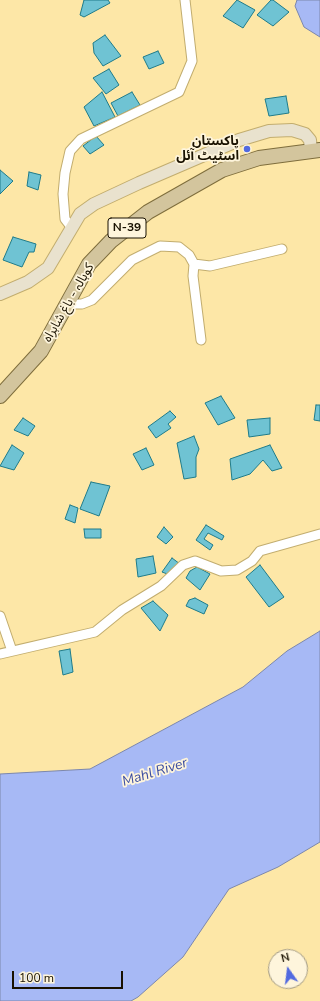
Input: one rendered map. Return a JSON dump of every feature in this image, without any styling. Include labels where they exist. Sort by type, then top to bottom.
[{"type":"main road","points":[[0,294],[28,282],[48,268],[80,214],[94,204],[239,140],[269,131],[292,130],[305,134],[316,150]]},
{"type":"main road","name":"کوہالہ - باغ شاہراہ","points":[[0,396],[41,351],[89,264],[111,241],[148,212],[222,170],[259,158],[316,150]]},
{"type":"street","points":[[72,228],[65,220],[63,194],[64,173],[70,151],[81,139],[179,92],[192,62],[186,0]]},
{"type":"street","points":[[67,304],[82,304],[92,300],[132,260],[160,246],[179,247],[189,255],[194,264],[193,276],[201,340]]},
{"type":"street","points":[[194,264],[210,266],[282,249]]},
{"type":"street","points":[[0,654],[95,632],[122,610],[161,586],[183,565],[196,561],[221,571],[237,570],[252,561],[260,552],[320,534]]},
{"type":"street","points":[[0,616],[12,651]]},
{"type":"water","points":[[297,0],[320,0],[320,37],[304,27],[295,6]]},
{"type":"water","name":"Mahl River","points":[[320,631],[320,842],[278,867],[229,889],[183,957],[138,997],[131,1001],[0,1001],[0,774],[90,769],[243,687],[287,651]]},
{"type":"building","points":[[84,0],[108,0],[110,3],[84,17],[80,15]]},
{"type":"building","points":[[237,0],[255,10],[243,28],[223,16]]},
{"type":"building","points":[[271,0],[289,12],[273,26],[257,15]]},
{"type":"building","points":[[105,35],[121,56],[103,66],[94,53],[93,43]]},
{"type":"building","points":[[158,51],[164,63],[149,69],[143,57]]},
{"type":"building","points":[[109,69],[119,85],[106,94],[93,78]]},
{"type":"building","points":[[102,92],[115,117],[94,126],[84,107]]},
{"type":"building","points":[[132,92],[140,105],[118,116],[111,103]]},
{"type":"building","points":[[286,96],[289,113],[269,116],[265,99]]},
{"type":"building","points":[[96,136],[104,145],[90,154],[83,146]]},
{"type":"building","points":[[0,170],[13,181],[0,194]]},
{"type":"building","points":[[29,172],[41,175],[38,190],[27,186]]},
{"type":"building","points":[[13,237],[36,244],[34,252],[29,252],[22,267],[3,260]]},
{"type":"building","points":[[221,396],[235,418],[218,425],[205,403]]},
{"type":"building","points":[[316,405],[320,405],[320,421],[314,420]]},
{"type":"building","points":[[170,411],[176,417],[168,424],[171,428],[156,438],[148,427]]},
{"type":"building","points":[[23,418],[35,426],[28,436],[14,430]]},
{"type":"building","points":[[270,418],[270,434],[249,437],[247,420]]},
{"type":"building","points":[[194,436],[199,449],[196,457],[196,477],[184,479],[177,443]]},
{"type":"building","points":[[12,445],[24,453],[14,470],[0,466]]},
{"type":"building","points":[[270,445],[282,468],[272,471],[263,460],[250,474],[232,480],[230,459]]},
{"type":"building","points":[[146,448],[154,465],[142,470],[133,454]]},
{"type":"building","points":[[91,482],[110,486],[99,516],[80,509]]},
{"type":"building","points":[[70,505],[78,508],[75,523],[65,519]]},
{"type":"building","points":[[206,525],[224,536],[222,540],[208,533],[204,539],[213,545],[210,550],[196,540]]},
{"type":"building","points":[[164,527],[173,537],[166,544],[157,537]]},
{"type":"building","points":[[84,529],[101,529],[101,538],[85,538]]},
{"type":"building","points":[[153,556],[156,573],[138,577],[136,559]]},
{"type":"building","points":[[172,558],[180,564],[170,575],[162,572]]},
{"type":"building","points":[[260,565],[284,597],[269,607],[246,577]]},
{"type":"building","points":[[197,567],[210,574],[200,590],[186,578],[190,571]]},
{"type":"building","points":[[195,598],[208,605],[204,614],[186,606],[189,600]]},
{"type":"building","points":[[153,601],[168,615],[160,631],[141,608]]},
{"type":"building","points":[[70,649],[73,672],[63,675],[59,651]]},
{"type":"place","name":"پاکستان اسٹیٹ آئل","points":[[247,149]]}]
